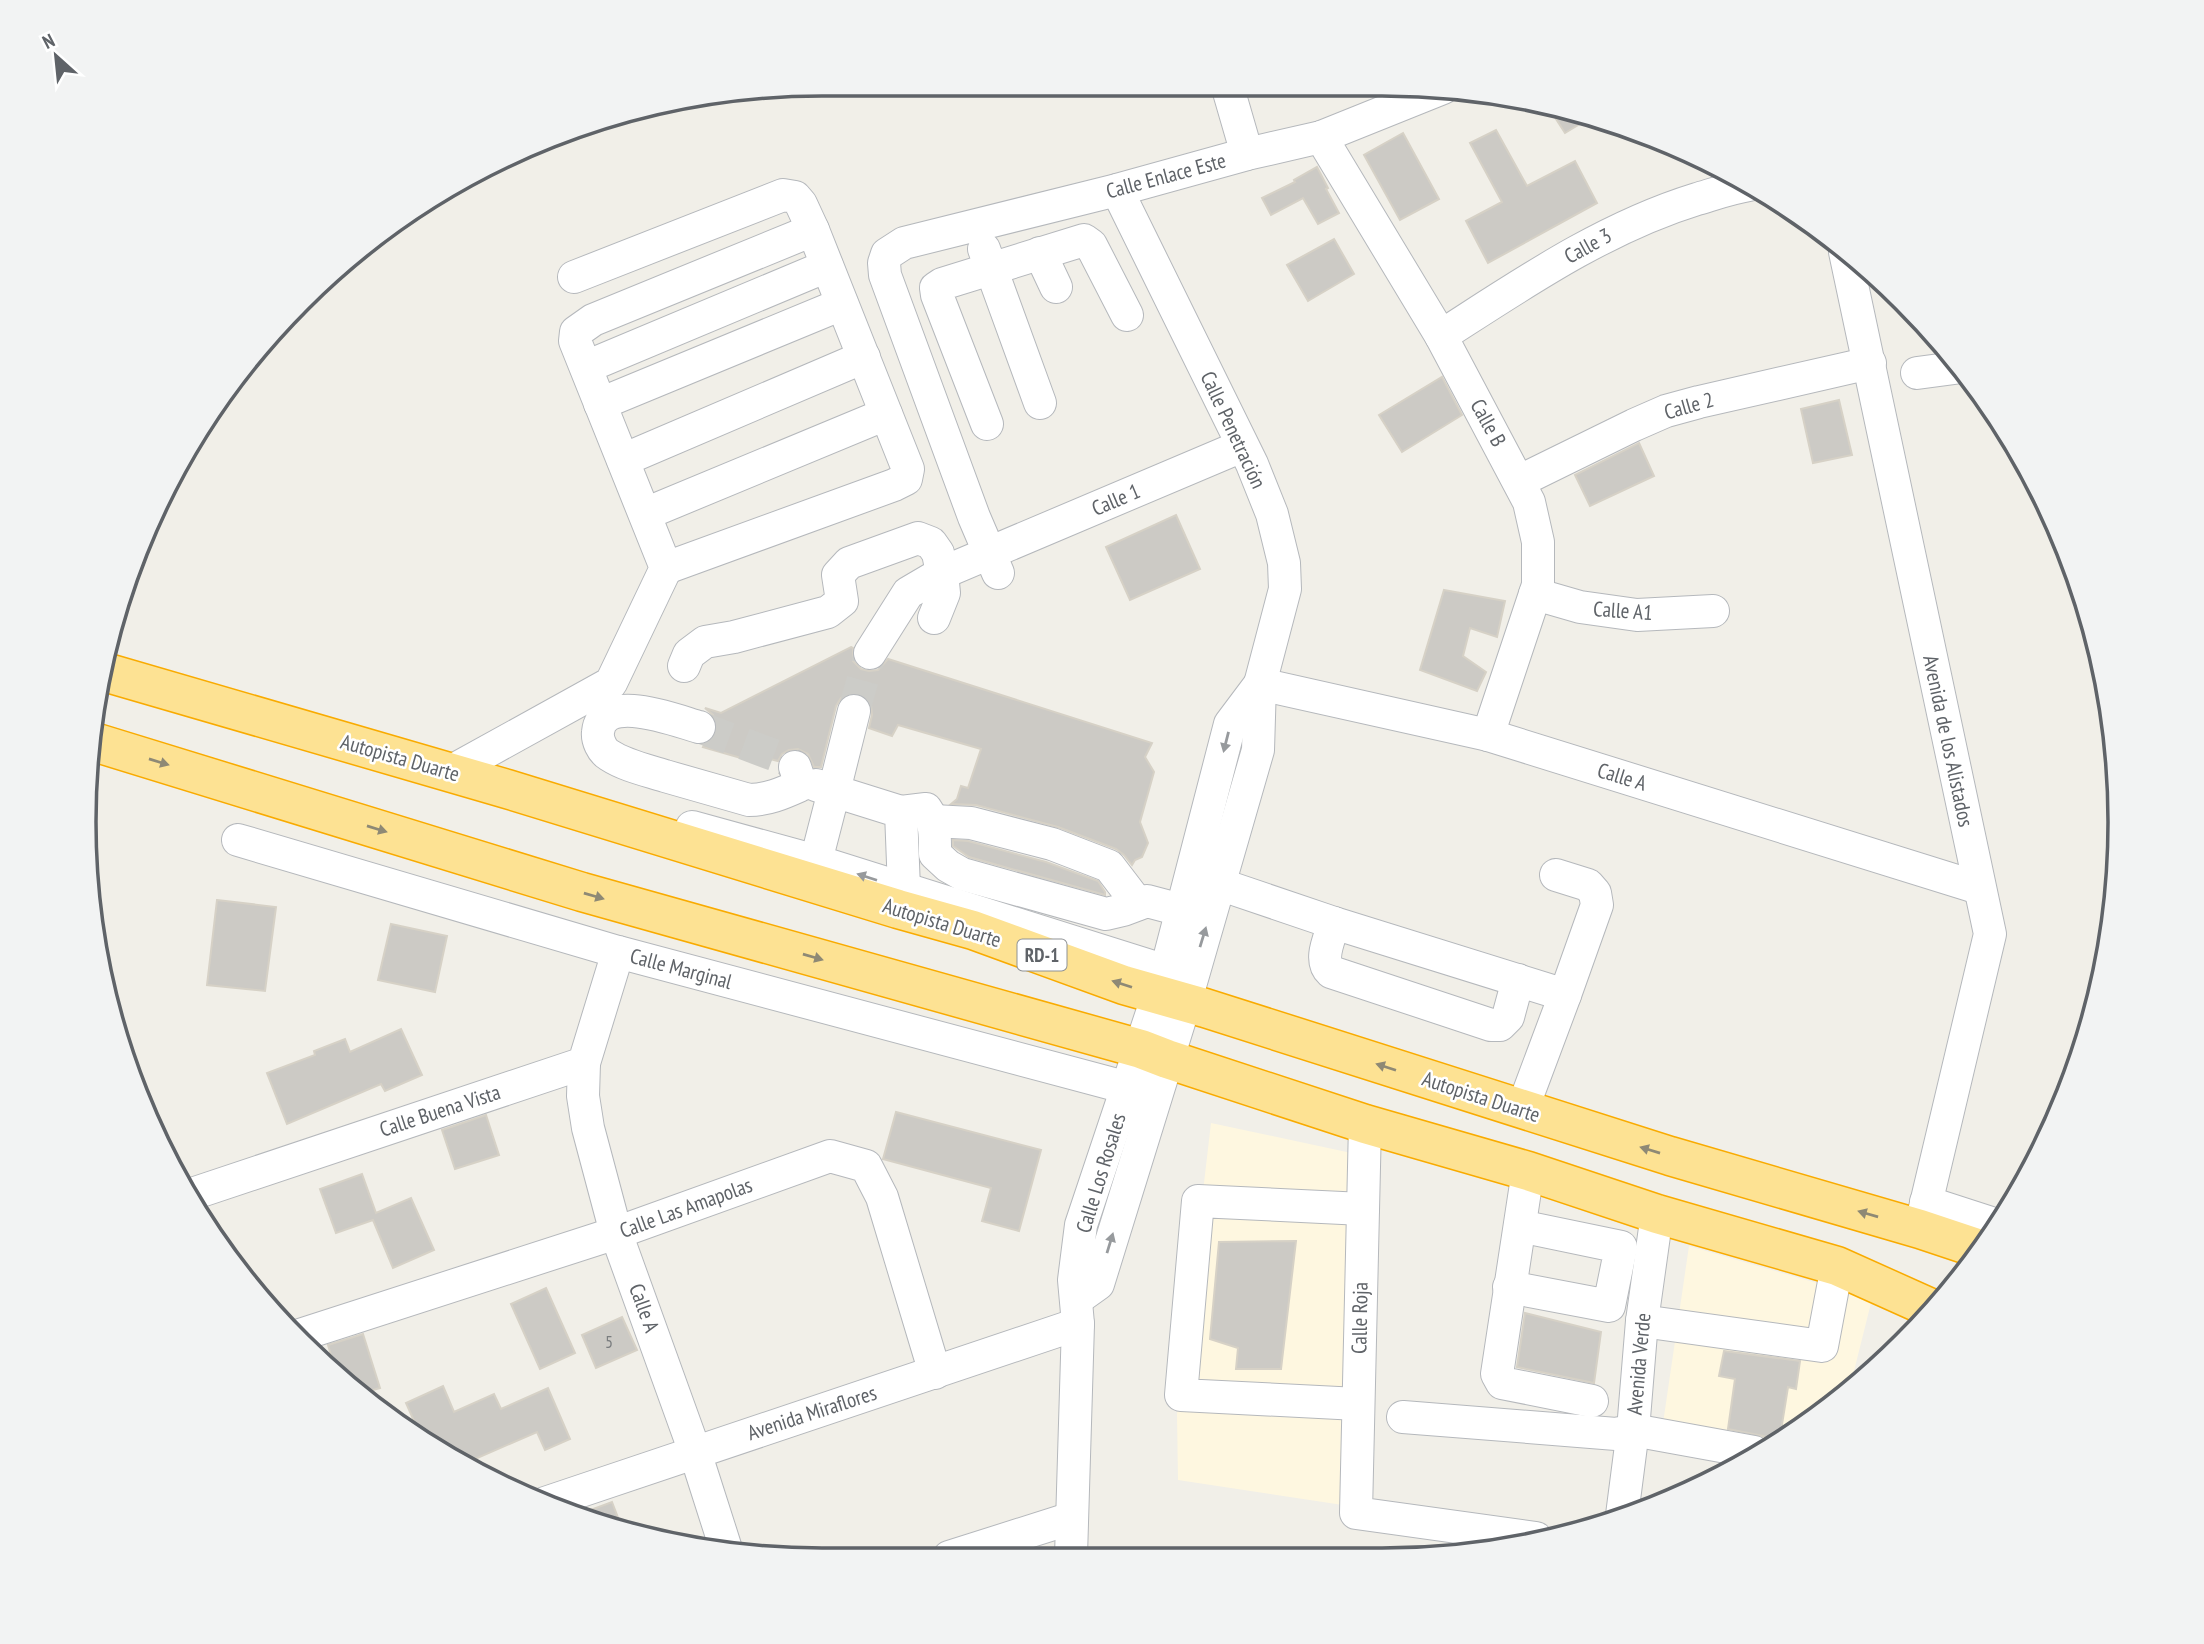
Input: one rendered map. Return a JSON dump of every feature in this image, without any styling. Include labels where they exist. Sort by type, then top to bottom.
[{"type":"highway","name":"Autopista Duarte","points":[[111,674],[495,785],[973,930],[1124,985],[1170,989],[1522,1110],[1670,1156],[1923,1216],[1972,1244]]},
{"type":"highway","points":[[101,744],[582,892],[1154,1054],[1365,1124],[1837,1266],[1924,1306]]},
{"type":"street","points":[[1230,96],[1247,154]]},
{"type":"street","name":"Calle Enlace Este","points":[[994,563],[974,517],[885,275],[884,263],[887,254],[904,243],[1321,137],[1419,98]]},
{"type":"street","name":"Calle B","points":[[1321,137],[1441,336],[1529,502],[1538,542],[1538,585],[1488,735]]},
{"type":"street","name":"Calle 3","points":[[1441,336],[1513,289],[1608,234],[1672,207],[1736,188]]},
{"type":"street","name":"Calle Penetración","points":[[1116,190],[1247,455],[1272,514],[1284,563],[1285,589],[1260,684],[1258,750],[1219,884],[1170,989]]},
{"type":"street","points":[[450,772],[611,683],[666,568],[906,480],[908,469],[813,230],[802,204],[795,197],[783,195],[574,277]]},
{"type":"street","points":[[975,225],[1040,403]]},
{"type":"street","points":[[666,568],[575,341],[576,332],[593,320],[813,230]]},
{"type":"street","points":[[987,424],[936,288],[990,267],[1084,240],[1091,245],[1128,315]]},
{"type":"street","points":[[1040,253],[1056,287]]},
{"type":"street","name":"Avenida de los Alistados","points":[[1848,265],[1990,934],[1923,1216]]},
{"type":"street","points":[[586,367],[827,266]]},
{"type":"street","points":[[600,404],[842,304]]},
{"type":"street","points":[[623,460],[863,357]]},
{"type":"street","name":"Calle 2","points":[[1520,481],[1666,411],[1870,363]]},
{"type":"street","points":[[1917,373],[1948,368]]},
{"type":"street","points":[[645,514],[886,414]]},
{"type":"street","name":"Calle 1","points":[[870,653],[908,593],[940,595],[994,563],[1247,455]]},
{"type":"street","points":[[684,667],[689,654],[705,642],[828,612],[842,601],[838,575],[849,563],[918,538],[930,543],[938,553],[940,595]]},
{"type":"street","name":"Calle A1","points":[[1535,594],[1580,607],[1637,615],[1713,611]]},
{"type":"street","name":"Calle Penetración","points":[[1170,989],[1181,910],[1230,724],[1260,684]]},
{"type":"street","name":"Calle A","points":[[1260,684],[1488,735],[1979,888]]},
{"type":"street","points":[[699,727],[629,709],[615,712],[602,720],[598,731],[599,742],[606,754],[631,766],[749,800],[774,797],[798,776],[834,791],[901,812],[926,809],[933,821],[935,853],[948,866],[962,874],[1106,914],[1147,901],[1181,910]]},
{"type":"street","points":[[816,861],[854,711]]},
{"type":"street","points":[[495,785],[519,780],[816,861],[904,889],[1170,989],[1154,1054]]},
{"type":"street","points":[[901,812],[904,889]]},
{"type":"street","points":[[933,821],[971,823],[1052,844],[1109,866],[1138,904]]},
{"type":"street","name":"Calle Marginal","points":[[237,840],[618,952],[1128,1088]]},
{"type":"street","points":[[1522,1110],[1597,905],[1595,893],[1588,885],[1556,875]]},
{"type":"street","points":[[1219,884],[1565,995]]},
{"type":"street","points":[[1334,923],[1324,959],[1326,968],[1331,972],[1491,1025],[1500,1025],[1508,1017],[1518,980]]},
{"type":"street","points":[[584,1063],[618,952]]},
{"type":"street","name":"Calle Los Rosales","points":[[1071,1548],[1078,1312],[1074,1280],[1081,1225],[1128,1088],[1154,1054]]},
{"type":"street","name":"Calle Los Rosales","points":[[1078,1312],[1098,1284],[1154,1054]]},
{"type":"street","name":"Calle A","points":[[584,1063],[583,1096],[586,1118],[616,1233],[695,1452],[724,1541]]},
{"type":"street","name":"Calle Buena Vista","points":[[198,1192],[584,1063]]},
{"type":"street","name":"Calle Roja","points":[[1365,1124],[1356,1513],[1516,1535]]},
{"type":"street","name":"Calle Las Amapolas","points":[[307,1333],[616,1233],[830,1156],[866,1166],[882,1197],[935,1373]]},
{"type":"street","points":[[1528,1171],[1497,1365],[1499,1380],[1509,1385],[1592,1401]]},
{"type":"street","points":[[1358,1404],[1181,1395],[1198,1201],[1363,1209]]},
{"type":"street","name":"Avenida Verde","points":[[1623,1506],[1642,1321],[1657,1214]]},
{"type":"street","points":[[1923,1216],[1986,1224]]},
{"type":"street","points":[[1509,1287],[1609,1306],[1621,1247],[1520,1226]]},
{"type":"street","points":[[1642,1321],[1822,1346],[1837,1266]]},
{"type":"street","name":"Avenida Miraflores","points":[[559,1498],[935,1373],[1078,1312]]},
{"type":"street","points":[[1403,1417],[1616,1434],[1633,1430],[1746,1451]]},
{"type":"street","points":[[977,1548],[1072,1518]]},
{"type":"shaded area","points":[[1211,1123],[1356,1154],[1356,1507],[1178,1480],[1177,1414]]},
{"type":"shaded area","points":[[1689,1246],[1872,1299],[1853,1374],[1824,1398],[1761,1441],[1662,1430]]},
{"type":"building","points":[[1555,117],[1580,124],[1565,133]]},
{"type":"building","points":[[1496,130],[1527,186],[1575,161],[1597,203],[1488,263],[1466,221],[1502,202],[1470,143]]},
{"type":"building","points":[[1403,133],[1439,199],[1400,220],[1364,155]]},
{"type":"building","points":[[1317,167],[1339,213],[1318,224],[1303,198],[1271,215],[1262,198],[1295,182],[1294,180]]},
{"type":"building","points":[[1334,239],[1354,274],[1308,301],[1287,265]]},
{"type":"building","points":[[1442,377],[1462,415],[1402,452],[1379,415]]},
{"type":"building","points":[[1839,400],[1852,455],[1813,463],[1801,409]]},
{"type":"building","points":[[1639,443],[1654,476],[1590,506],[1575,475]]},
{"type":"building","points":[[1176,515],[1200,569],[1130,600],[1106,547]]},
{"type":"building","points":[[1444,590],[1505,601],[1497,637],[1470,628],[1463,656],[1486,672],[1477,691],[1420,670]]},
{"type":"building","points":[[851,647],[853,661],[861,669],[878,670],[888,659],[1152,743],[1145,757],[1154,772],[1140,822],[1148,843],[1142,857],[1132,865],[1116,849],[1058,827],[976,805],[951,804],[957,799],[961,786],[968,788],[981,749],[898,725],[892,736],[869,728],[871,705],[866,697],[858,693],[850,693],[841,698],[836,706],[821,767],[814,767],[808,754],[798,749],[782,754],[778,761],[751,754],[748,760],[703,747],[717,732],[717,722],[705,708],[721,713]]},
{"type":"building","points":[[953,840],[968,841],[1046,862],[1098,881],[1105,895],[969,857],[953,846]]},
{"type":"building","points":[[217,900],[276,907],[265,991],[207,985]]},
{"type":"building","points":[[391,924],[447,936],[435,992],[378,980]]},
{"type":"building","points":[[401,1029],[422,1075],[385,1091],[381,1084],[287,1124],[267,1073],[315,1055],[314,1051],[345,1039],[350,1052]]},
{"type":"building","points":[[896,1112],[1041,1150],[1019,1231],[982,1221],[991,1188],[883,1159]]},
{"type":"building","points":[[486,1115],[499,1155],[455,1169],[442,1130]]},
{"type":"building","points":[[362,1174],[376,1213],[411,1198],[434,1250],[393,1268],[373,1220],[336,1233],[320,1189]]},
{"type":"building","points":[[1296,1241],[1281,1369],[1236,1369],[1238,1348],[1210,1339],[1219,1242]]},
{"type":"building","points":[[546,1288],[575,1353],[540,1369],[511,1304]]},
{"type":"building","points":[[1525,1313],[1601,1332],[1594,1383],[1517,1367]]},
{"type":"building","points":[[622,1317],[637,1350],[596,1368],[582,1335]]},
{"type":"building","points":[[363,1334],[380,1388],[371,1391],[343,1368],[331,1357],[328,1345]]},
{"type":"building","points":[[1724,1351],[1800,1361],[1796,1389],[1788,1387],[1782,1427],[1767,1437],[1728,1429],[1735,1379],[1719,1376]]},
{"type":"building","points":[[443,1386],[454,1412],[494,1394],[501,1409],[548,1388],[570,1439],[545,1450],[537,1432],[475,1459],[414,1422],[406,1403]]},
{"type":"building","points":[[612,1502],[618,1518],[591,1510]]},
{"type":"tunnel","points":[[854,711],[870,653]]},
{"type":"tunnel","points":[[699,727],[787,760],[795,767]]}]
